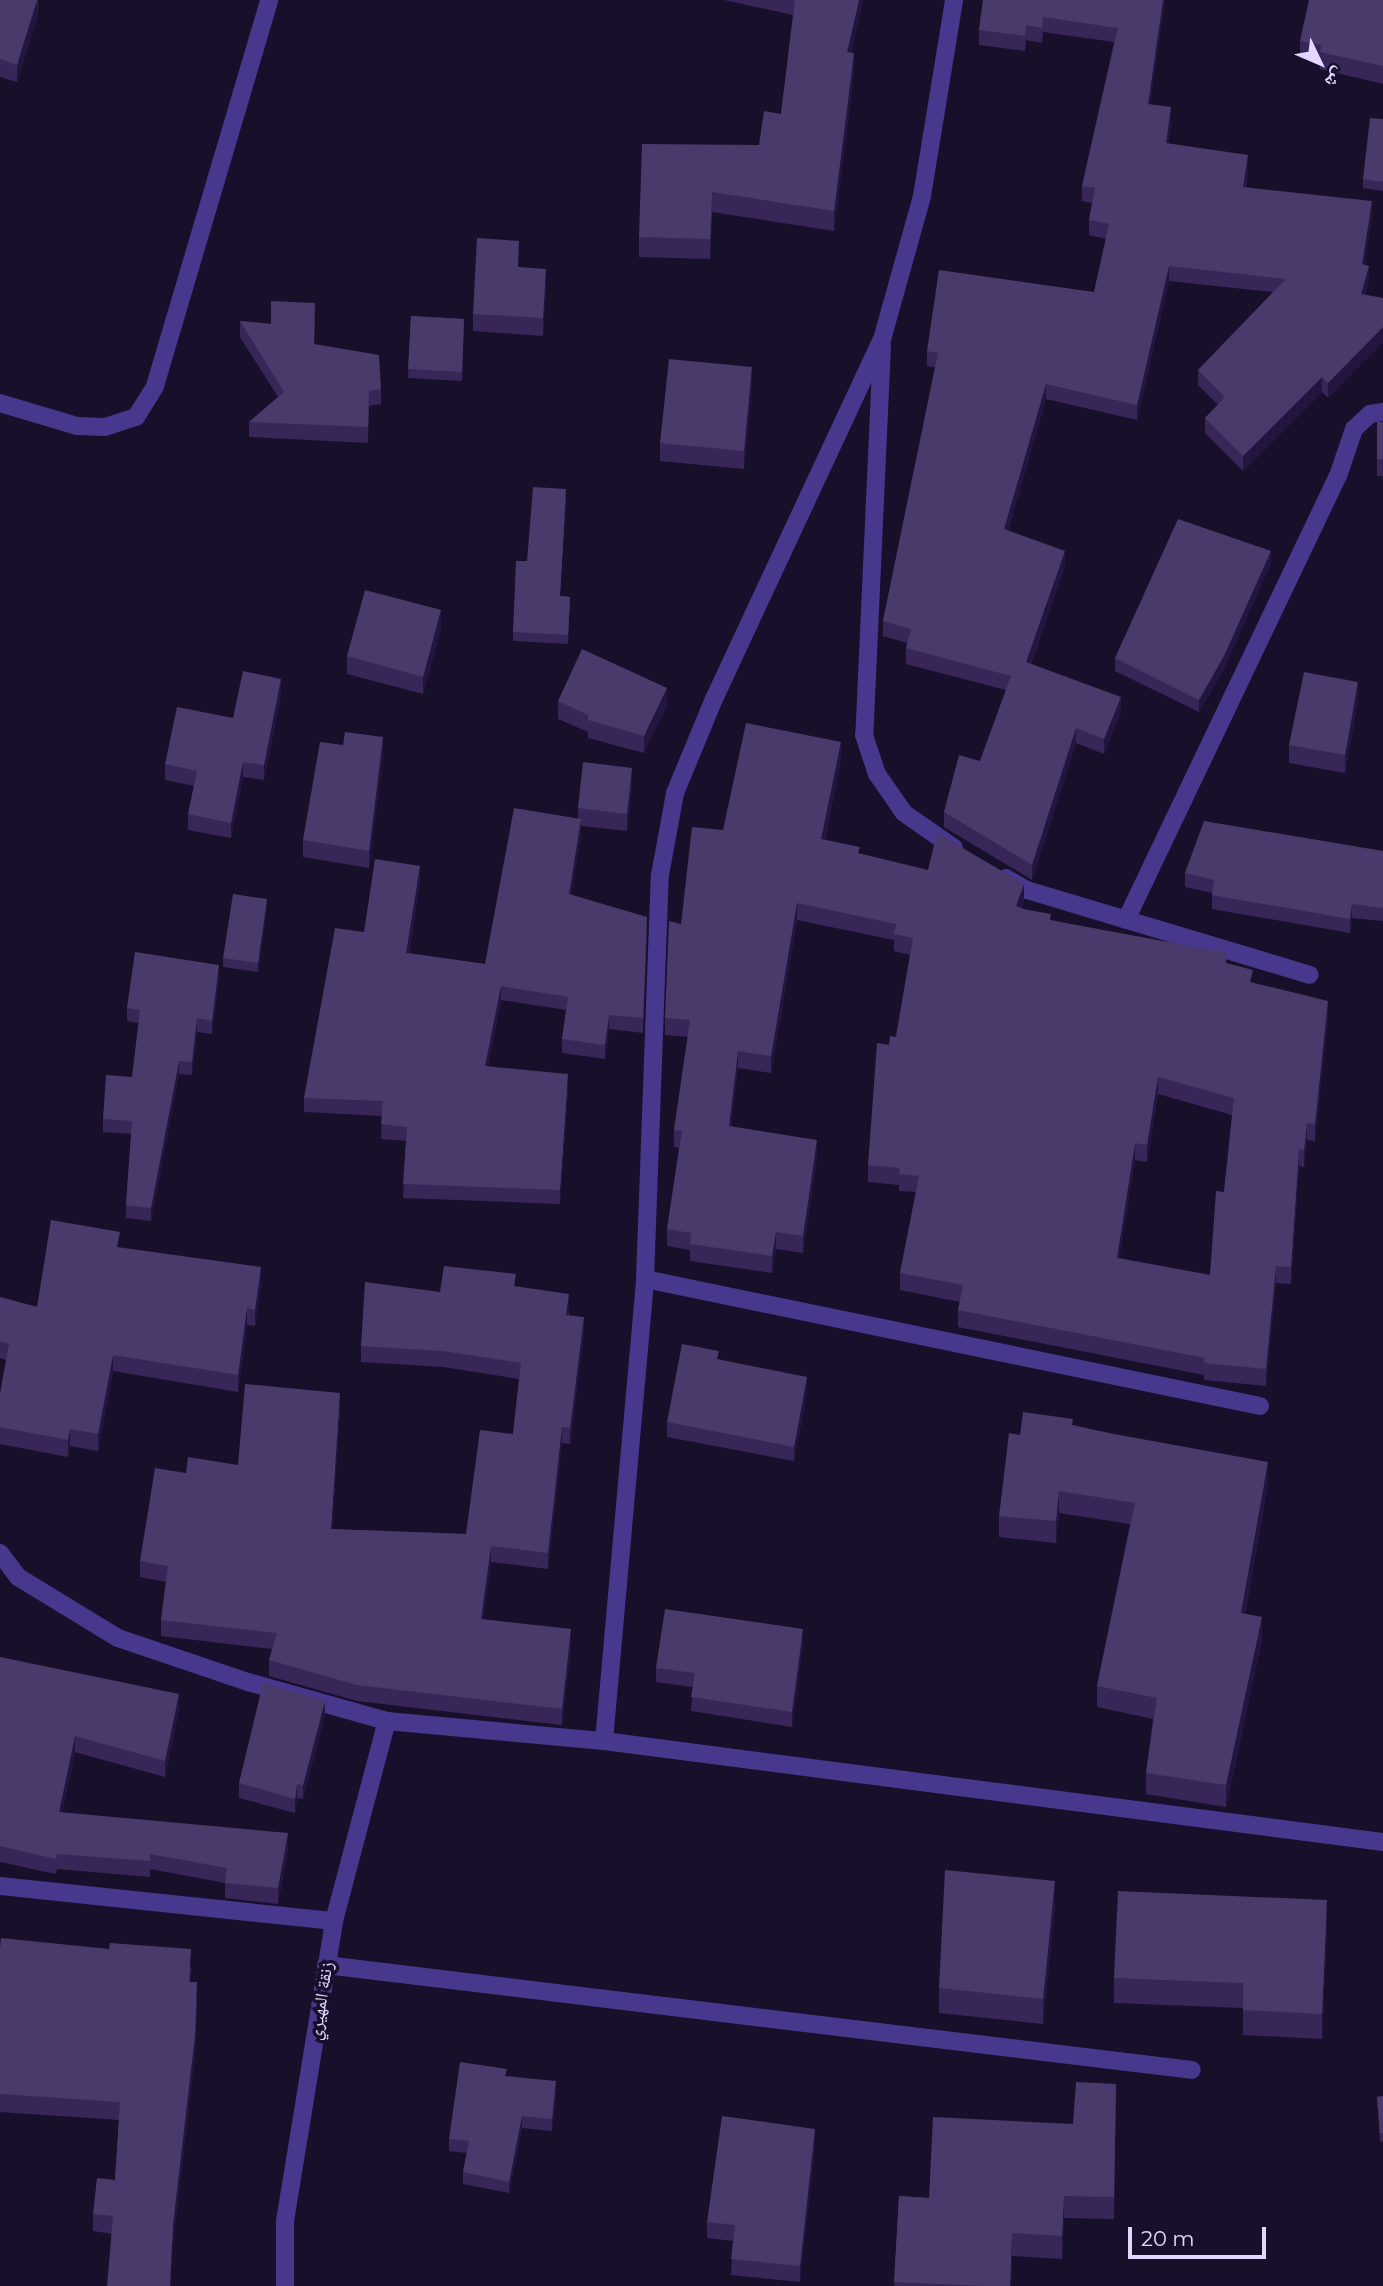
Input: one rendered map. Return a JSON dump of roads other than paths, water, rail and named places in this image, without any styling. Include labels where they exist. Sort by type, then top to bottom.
[{"type":"street","points":[[0,403],[77,426],[105,428],[136,417],[155,386],[269,0]]},
{"type":"street","points":[[604,1741],[645,1279],[660,875],[675,793],[714,699],[883,336],[922,196],[954,0]]},
{"type":"street","points":[[883,336],[864,735],[877,774],[904,813],[978,863],[1027,890],[1310,975]]},
{"type":"street","points":[[1126,920],[1338,476],[1354,429],[1370,414],[1383,412]]},
{"type":"street","points":[[645,1279],[1260,1406]]},
{"type":"street","points":[[0,1553],[18,1577],[118,1638],[247,1682],[387,1721],[604,1741],[1383,1842]]},
{"type":"street","name":"زنقة المهيري","points":[[285,2286],[285,2221],[326,1965],[334,1921],[387,1721]]},
{"type":"street","points":[[0,1886],[334,1921]]},
{"type":"street","points":[[326,1965],[1192,2070]]}]
